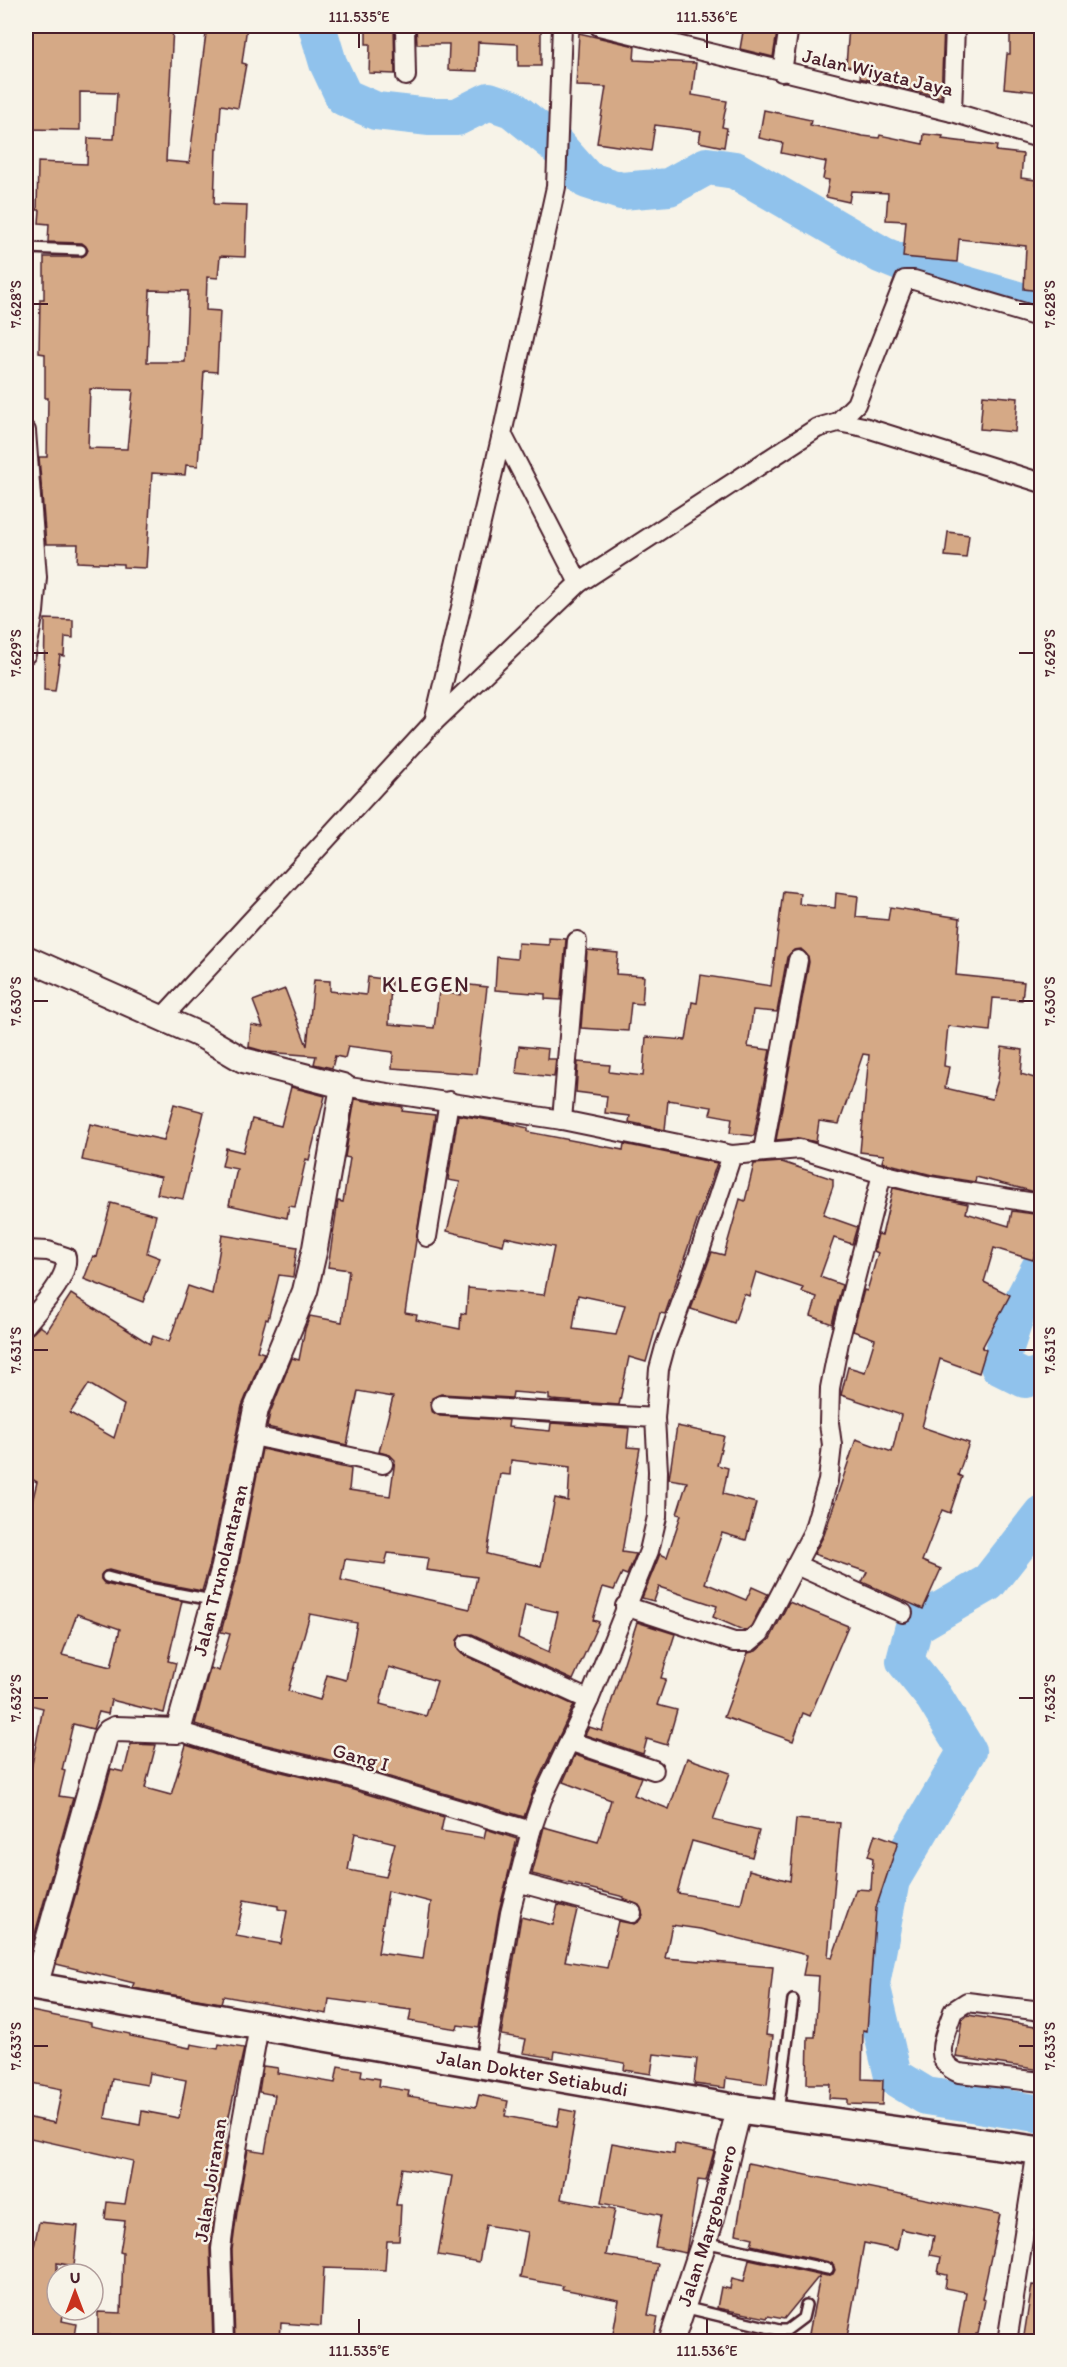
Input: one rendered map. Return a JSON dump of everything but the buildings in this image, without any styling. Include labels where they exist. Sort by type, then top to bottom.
[{"type":"main road","name":"Jalan Dokter Setiabudi","points":[[30,1986],[739,2109],[1039,2151]]},
{"type":"street","points":[[405,26],[406,76]]},
{"type":"street","points":[[434,722],[556,187],[562,26]]},
{"type":"street","name":"Jalan Wiyata Jaya","points":[[599,26],[952,112],[1041,139]]},
{"type":"street","points":[[782,72],[789,26]]},
{"type":"street","points":[[952,112],[955,26]]},
{"type":"street","points":[[838,422],[856,404],[905,280],[914,280],[1035,316]]},
{"type":"street","points":[[162,1018],[434,722],[579,584],[817,428],[838,422],[864,427],[1041,483]]},
{"type":"street","points":[[26,431],[30,515],[37,577],[26,654]]},
{"type":"street","points":[[501,434],[579,584]]},
{"type":"street","points":[[562,1120],[577,940]]},
{"type":"street","points":[[26,958],[202,1036],[243,1060],[343,1086],[562,1120],[732,1155],[800,1149],[930,1186],[1035,1203]]},
{"type":"street","points":[[763,1151],[798,960]]},
{"type":"street","name":"Jalan Trunolantaran","points":[[178,1731],[229,1545],[249,1435],[256,1409],[305,1291],[315,1248],[343,1086]]},
{"type":"street","points":[[427,1237],[449,1101]]},
{"type":"street","points":[[484,2065],[517,1882],[531,1831],[542,1799],[589,1700],[649,1551],[657,1517],[656,1419],[659,1369],[664,1347],[697,1260],[732,1155]]},
{"type":"street","points":[[625,1606],[734,1642],[749,1642],[760,1633],[813,1532],[828,1481],[832,1445],[829,1423],[830,1388],[839,1342],[882,1174]]},
{"type":"street","points":[[26,1250],[59,1253],[66,1257],[67,1265],[63,1277],[26,1325]]},
{"type":"street","points":[[441,1405],[656,1419]]},
{"type":"street","points":[[249,1435],[383,1464]]},
{"type":"street","points":[[796,1565],[903,1612]]},
{"type":"street","points":[[467,1644],[589,1700]]},
{"type":"street","points":[[30,1986],[105,1737],[115,1729],[178,1731]]},
{"type":"street","name":"Gang I","points":[[178,1731],[235,1749],[343,1774],[531,1831]]},
{"type":"street","points":[[569,1741],[654,1770]]},
{"type":"street","points":[[517,1882],[632,1913]]},
{"type":"street","points":[[1041,2011],[967,2002],[953,2011],[941,2054],[943,2063],[948,2069],[959,2073],[1041,2082]]},
{"type":"street","name":"Jalan Joiranan","points":[[224,2342],[221,2249],[259,2026]]},
{"type":"street","name":"Jalan Margobawero","points":[[671,2342],[704,2242],[739,2109]]},
{"type":"street","points":[[1007,2342],[1039,2151]]},
{"type":"lane","points":[[26,248],[81,250]]},
{"type":"lane","points":[[107,1577],[148,1588],[215,1600]]},
{"type":"lane","points":[[778,2114],[794,2000]]},
{"type":"lane","points":[[704,2242],[828,2269]]},
{"type":"lane","points":[[683,2307],[787,2330],[802,2318],[806,2305]]},
{"type":"waterway","points":[[317,26],[328,63],[344,97],[376,111],[430,117],[457,117],[489,101],[512,109],[554,143],[587,180],[621,191],[669,187],[707,166],[735,170],[882,255],[931,275],[1042,307]]},
{"type":"waterway","points":[[1042,1264],[1016,1314],[999,1366],[1025,1379],[1042,1375]]},
{"type":"waterway","points":[[1042,1514],[988,1583],[914,1626],[905,1661],[934,1697],[967,1751],[891,1880],[871,1984],[893,2076],[926,2096],[1042,2114]]},
{"type":"district","name":"KLEGEN","points":[[426,984]]}]
